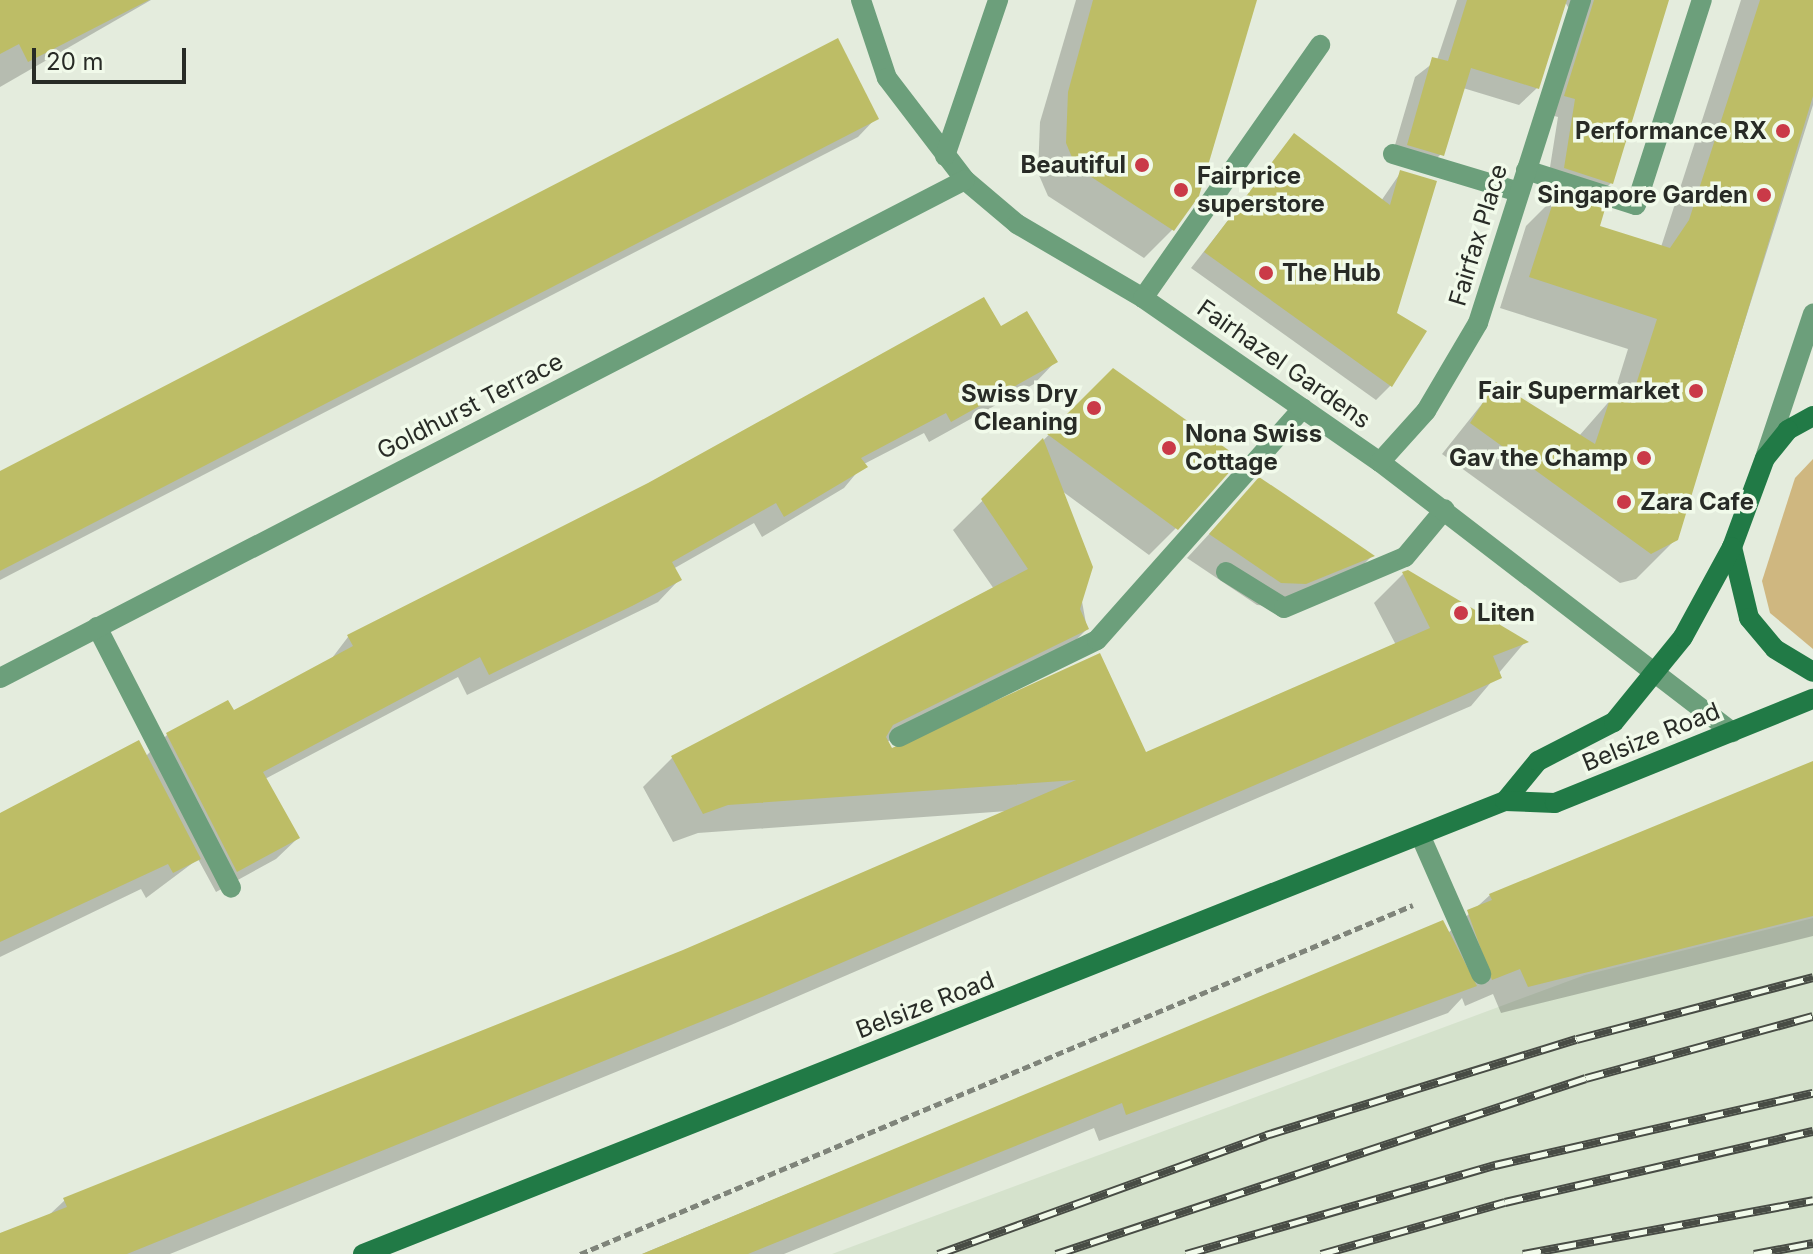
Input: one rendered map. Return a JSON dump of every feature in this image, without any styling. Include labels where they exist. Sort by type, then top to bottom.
[{"type":"main road","points":[[1765,458],[1788,430],[1813,416]]},
{"type":"main road","name":"Belsize Road","points":[[1505,801],[1538,761],[1614,722],[1658,673],[1732,547],[1765,458]]},
{"type":"main road","points":[[1732,547],[1749,618],[1775,649],[1813,672]]},
{"type":"main road","name":"Belsize Road","points":[[363,1254],[1421,837],[1505,801],[1555,803],[1813,699]]},
{"type":"street","name":"Fairhazel Gardens","points":[[861,0],[887,78],[965,180],[1017,224],[1143,298],[1380,462],[1732,732]]},
{"type":"street","points":[[945,156],[998,0]]},
{"type":"street","name":"Fairfax Place","points":[[1380,462],[1461,359],[1581,0]]},
{"type":"street","points":[[1526,170],[1636,205],[1702,0]]},
{"type":"street","points":[[1143,298],[1320,45]]},
{"type":"street","points":[[1393,154],[1519,192]]},
{"type":"street","name":"Goldhurst Terrace","points":[[0,678],[965,180]]},
{"type":"street","points":[[1765,458],[1813,314]]},
{"type":"street","points":[[899,737],[1097,640],[1303,408]]},
{"type":"street","points":[[1226,572],[1284,608],[1405,557],[1445,509]]},
{"type":"street","points":[[97,627],[231,888]]},
{"type":"street","points":[[1421,837],[1481,974]]},
{"type":"path","points":[[580,1254],[1445,890]]},
{"type":"shaded area","points":[[1813,459],[1813,649],[1770,613],[1762,581],[1795,478]]},
{"type":"shaded area","points":[[1813,918],[1813,1254],[832,1254],[1585,975]]},
{"type":"building","points":[[0,0],[149,0],[28,62],[19,44],[0,54]]},
{"type":"building","points":[[1093,0],[1257,0],[1199,196],[1174,231],[1076,167],[1066,143],[1068,92]]},
{"type":"building","points":[[1467,0],[1567,0],[1539,89],[1471,68],[1444,156],[1407,145],[1432,57],[1448,61]]},
{"type":"building","points":[[1594,0],[1669,0],[1613,184],[1564,168],[1575,99],[1564,96]]},
{"type":"building","points":[[1760,0],[1813,0],[1813,96],[1678,540],[1651,554],[1470,423],[1496,382],[1595,444],[1611,396],[1630,403],[1657,319],[1529,277],[1556,193],[1605,209],[1600,226],[1670,248],[1689,220]]},
{"type":"building","points":[[838,38],[879,119],[0,571],[0,471]]},
{"type":"building","points":[[1294,133],[1390,205],[1400,170],[1437,181],[1397,313],[1427,331],[1392,387],[1204,252]]},
{"type":"building","points":[[984,297],[1001,326],[1027,311],[1058,362],[951,422],[946,413],[861,458],[868,467],[784,517],[776,503],[672,562],[682,580],[632,606],[489,675],[480,657],[263,772],[300,838],[237,872],[166,733],[228,700],[234,710],[353,646],[347,635],[648,483]]},
{"type":"building","points":[[1113,368],[1241,459],[1178,530],[1047,434]]},
{"type":"building","points":[[1043,438],[1093,567],[1080,609],[1089,629],[893,725],[886,737],[892,748],[1100,653],[1146,752],[1430,628],[1402,572],[1408,570],[1529,642],[1493,656],[1502,678],[1460,697],[762,997],[127,1254],[0,1254],[0,1233],[67,1207],[63,1198],[683,950],[1076,780],[728,805],[703,814],[671,756],[1028,569],[981,499]]},
{"type":"building","points":[[1259,477],[1375,556],[1306,584],[1281,583],[1209,534]]},
{"type":"building","points":[[139,740],[201,859],[173,873],[168,864],[0,942],[0,813]]},
{"type":"building","points":[[1813,761],[1813,916],[1528,987],[1520,969],[1492,980],[1467,910],[1492,900],[1489,894]]},
{"type":"building","points":[[1443,920],[1477,986],[1126,1115],[1122,1103],[748,1254],[642,1254]]},
{"type":"railway","points":[[938,1254],[1266,1135],[1577,1039],[1813,977]]},
{"type":"railway","points":[[1056,1254],[1586,1078],[1813,1016]]},
{"type":"railway","points":[[1186,1254],[1495,1165],[1813,1093]]},
{"type":"railway","points":[[1321,1254],[1505,1202],[1813,1131]]},
{"type":"railway","points":[[1523,1254],[1813,1200]]},
{"type":"railway","points":[[1754,1254],[1813,1243]]},
{"type":"place","name":"Performance RX","points":[[1783,131]]},
{"type":"place","name":"Beautiful","points":[[1142,165]]},
{"type":"place","name":"Fairprice superstore","points":[[1181,190]]},
{"type":"place","name":"Singapore Garden","points":[[1764,195]]},
{"type":"place","name":"The Hub","points":[[1266,273]]},
{"type":"place","name":"Fair Supermarket","points":[[1696,391]]},
{"type":"place","name":"Swiss Dry Cleaning","points":[[1094,408]]},
{"type":"place","name":"Nona Swiss Cottage","points":[[1169,448]]},
{"type":"place","name":"Gav the Champ","points":[[1644,458]]},
{"type":"place","name":"Zara Cafe","points":[[1624,502]]},
{"type":"place","name":"Liten","points":[[1461,613]]}]
